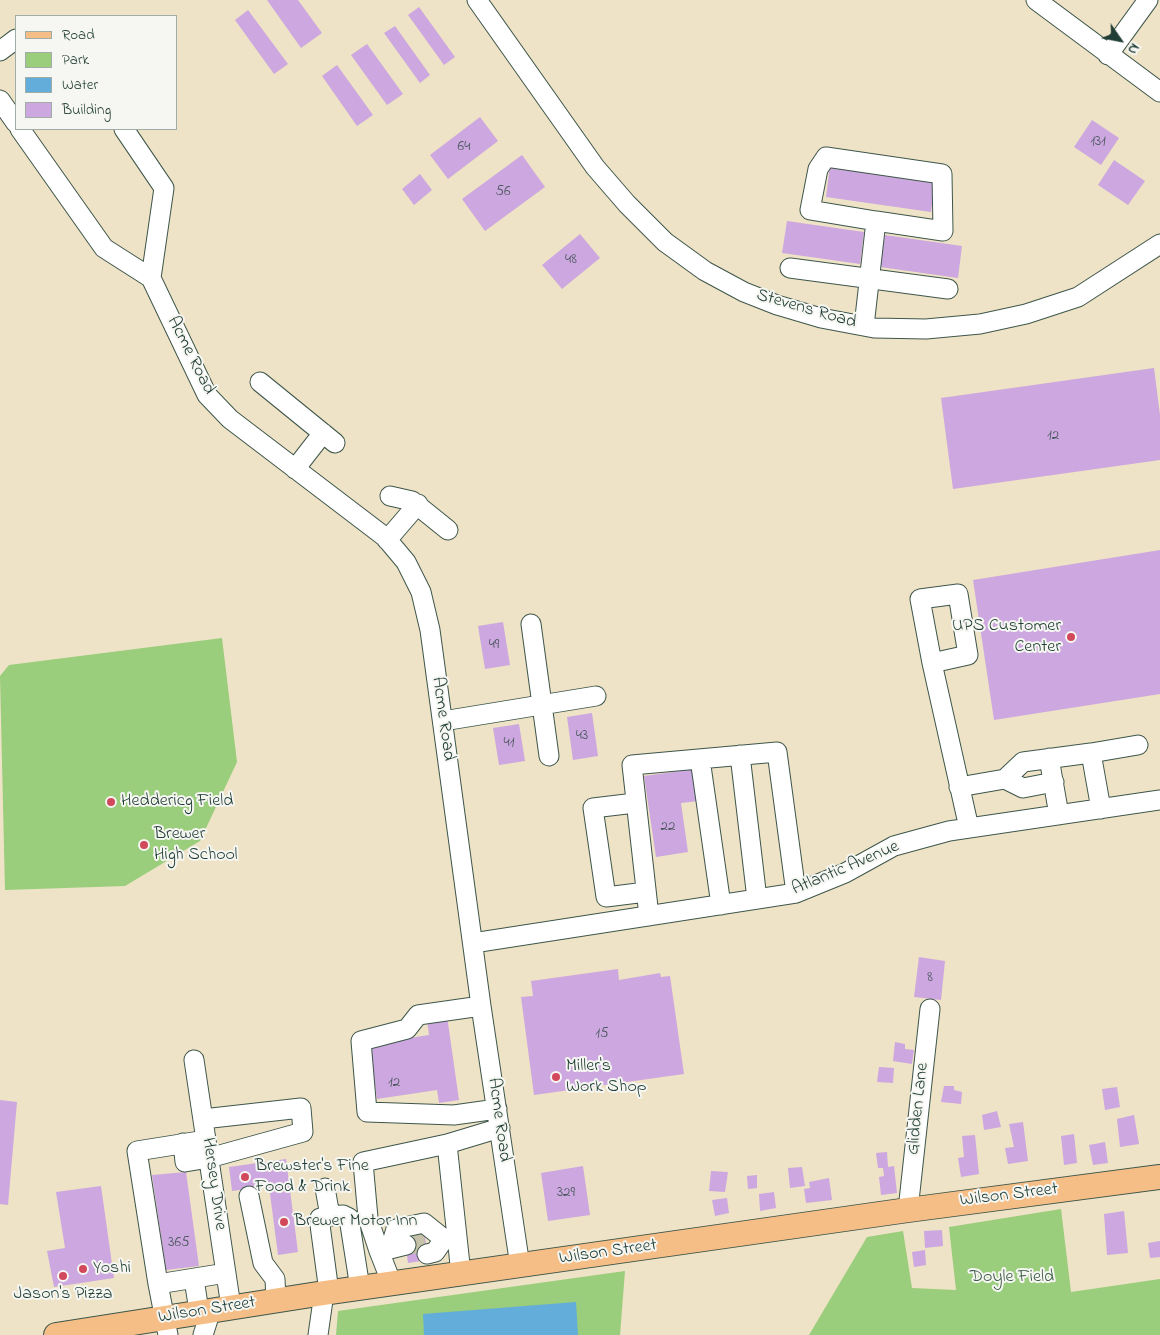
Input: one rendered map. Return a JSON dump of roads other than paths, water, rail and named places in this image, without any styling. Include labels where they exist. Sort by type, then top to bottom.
[{"type":"main road","name":"Wilson Street","points":[[56,1335],[166,1326],[214,1309],[908,1210],[1160,1177]]},
{"type":"street","name":"Stevens Road","points":[[478,0],[594,167],[626,204],[665,242],[705,271],[744,292],[777,305],[822,318],[864,326],[926,329],[980,324],[1026,314],[1078,297],[1160,244]]},
{"type":"street","points":[[1036,0],[1160,92]]},
{"type":"street","points":[[1108,55],[1148,0]]},
{"type":"street","points":[[0,51],[15,40]]},
{"type":"street","points":[[0,100],[15,122]]},
{"type":"street","points":[[21,130],[104,248],[151,278],[164,188],[125,130]]},
{"type":"street","points":[[826,157],[942,174],[943,231],[876,222],[810,210],[818,169],[826,157]]},
{"type":"street","points":[[864,326],[876,222]]},
{"type":"street","points":[[790,268],[948,289]]},
{"type":"street","name":"Acme Road","points":[[151,278],[207,395],[230,420],[387,540],[406,562],[421,592],[430,630],[481,1006],[520,1266]]},
{"type":"street","points":[[260,382],[329,438],[295,469]]},
{"type":"street","points":[[390,496],[418,504],[448,530]]},
{"type":"street","points":[[387,540],[418,504]]},
{"type":"street","points":[[530,624],[549,756]]},
{"type":"street","points":[[932,662],[969,828]]},
{"type":"street","points":[[443,721],[596,696]]},
{"type":"street","points":[[959,787],[1005,779],[1023,762],[1138,745]]},
{"type":"street","points":[[649,916],[632,765],[777,752],[796,893]]},
{"type":"street","points":[[1091,753],[1101,809]]},
{"type":"street","points":[[740,755],[757,899]]},
{"type":"street","points":[[1049,758],[1059,815]]},
{"type":"street","points":[[700,759],[721,905]]},
{"type":"street","points":[[1005,779],[1023,788],[1054,782]]},
{"type":"street","name":"Atlantic Avenue","points":[[473,943],[796,893],[845,873],[894,846],[949,831],[1160,800]]},
{"type":"street","points":[[635,803],[593,808],[606,897],[646,892]]},
{"type":"street","points":[[481,1006],[418,1015],[406,1029],[361,1041],[367,1112],[454,1114],[497,1109]]},
{"type":"street","name":"Glidden Lane","points":[[908,1210],[930,1009]]},
{"type":"street","name":"Hersey Drive","points":[[194,1060],[226,1273],[214,1309]]},
{"type":"street","points":[[183,1143],[185,1162],[209,1158],[303,1132],[301,1108],[203,1119]]},
{"type":"street","points":[[396,1250],[368,1218],[363,1162],[443,1145],[500,1128]]},
{"type":"street","points":[[166,1326],[137,1151],[206,1140]]},
{"type":"street","points":[[418,1142],[434,1141],[443,1145]]},
{"type":"street","points":[[443,1145],[451,1239],[461,1274]]},
{"type":"street","points":[[370,1160],[375,1149],[392,1146]]},
{"type":"street","points":[[325,1188],[330,1216]]},
{"type":"street","points":[[249,1196],[263,1263],[275,1278],[276,1300]]},
{"type":"street","points":[[318,1335],[326,1293],[320,1218],[343,1215],[349,1218],[360,1288]]},
{"type":"street","points":[[392,1284],[396,1250],[396,1229],[424,1223],[451,1239]]},
{"type":"street","points":[[426,1248],[451,1239]]},
{"type":"street","points":[[158,1284],[226,1273]]},
{"type":"street","points":[[194,1279],[214,1309],[203,1335]]},
{"type":"water","points":[[576,1302],[578,1335],[424,1335],[423,1314]]},
{"type":"tunnel","points":[[406,1245],[426,1243]]},
{"type":"place","name":"UPS Customer Center","points":[[1071,637]]},
{"type":"place","name":"Heddericg Field","points":[[111,802]]},
{"type":"place","name":"Brewer High School","points":[[144,845]]},
{"type":"place","name":"Miller's Work Shop","points":[[556,1077]]},
{"type":"place","name":"Brewster's Fine Food & Drink","points":[[245,1177]]},
{"type":"place","name":"Brewer Motor Inn","points":[[284,1222]]},
{"type":"place","name":"Yoshi","points":[[83,1269]]},
{"type":"place","name":"Jason's Pizza","points":[[63,1276]]},
{"type":"park label","name":"Doyle Field","points":[[1012,1278]]}]
